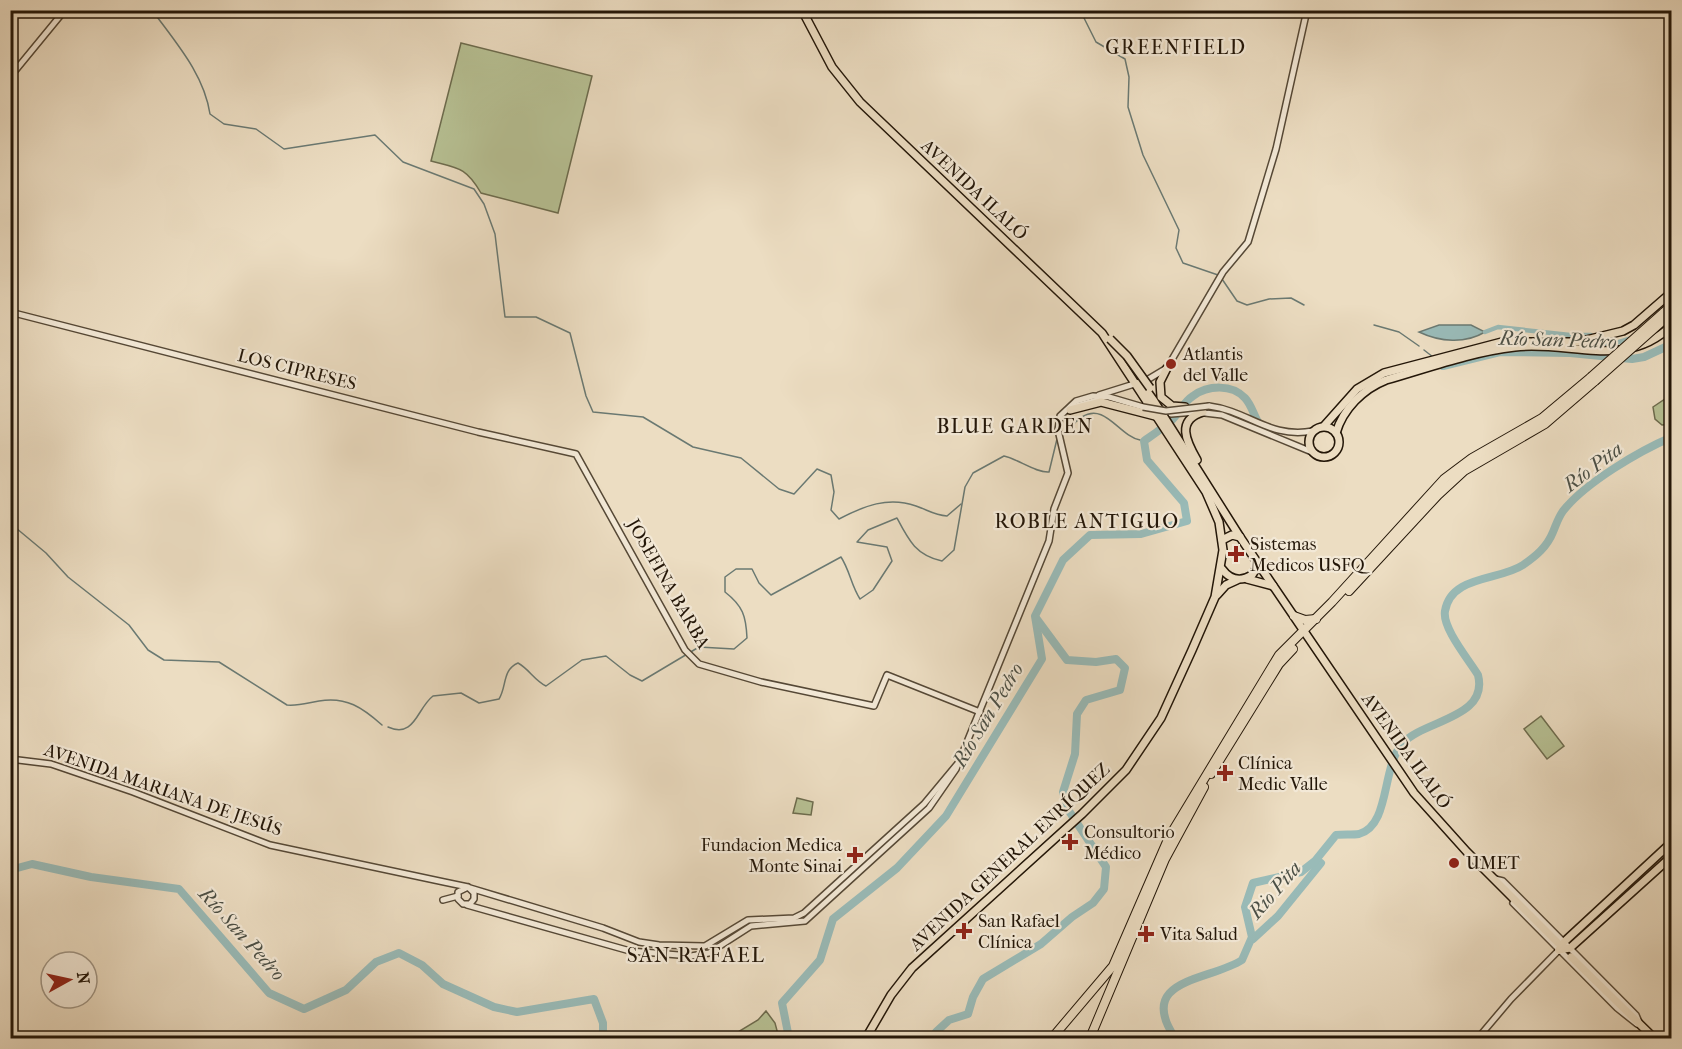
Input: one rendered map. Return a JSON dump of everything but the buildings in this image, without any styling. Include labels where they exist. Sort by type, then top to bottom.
[{"type":"highway","points":[[1090,1038],[1165,859],[1209,778],[1279,664],[1316,619],[1466,462],[1542,418],[1593,379],[1668,317],[1671,305]]},
{"type":"highway","points":[[1052,1038],[1113,966],[1169,837],[1276,659],[1305,633],[1437,491],[1471,466],[1558,414],[1593,379]]},
{"type":"highway","points":[[1294,616],[1305,620],[1316,619]]},
{"type":"main road","name":"AVENIDA ILALÓ","points":[[802,10],[832,67],[860,102],[1102,333],[1240,537]]},
{"type":"main road","points":[[1668,317],[1664,333],[1643,345],[1609,351],[1513,347],[1386,380],[1371,387],[1343,416],[1336,433],[1339,442],[1333,454],[1325,457],[1312,452],[1308,444],[1313,431],[1324,426],[1357,388],[1384,373],[1502,342],[1588,340],[1605,336],[1634,325],[1671,292]]},
{"type":"main road","points":[[1102,333],[1127,356],[1162,404],[1176,411]]},
{"type":"main road","points":[[1167,369],[1159,387],[1166,402],[1176,407],[1206,409]]},
{"type":"main road","points":[[1070,410],[1101,402],[1161,419]]},
{"type":"main road","points":[[1206,409],[1191,417],[1186,424],[1185,437],[1217,502]]},
{"type":"main road","points":[[1324,426],[1336,433]]},
{"type":"main road","name":"AVENIDA ILALÓ","points":[[1173,436],[1206,492],[1219,522],[1222,540]]},
{"type":"main road","points":[[1247,579],[1255,573],[1259,564],[1240,537],[1232,535],[1222,540],[1222,569],[1237,580],[1247,579],[1274,586]]},
{"type":"main road","name":"AVENIDA ILALÓ","points":[[1259,564],[1388,756],[1440,823],[1560,945]]},
{"type":"main road","name":"AVENIDA GENERAL ENRÍQUEZ","points":[[866,1038],[891,995],[912,969],[1082,814],[1126,770],[1149,739],[1166,709],[1215,597],[1222,569]]},
{"type":"main road","name":"AVENIDA GENERAL ENRÍQUEZ","points":[[1215,597],[1226,585],[1237,580]]},
{"type":"main road","points":[[1560,945],[1671,842]]},
{"type":"main road","points":[[1560,945],[1570,948],[1671,856]]},
{"type":"main road","points":[[1571,957],[1654,1038]]},
{"type":"street","points":[[10,77],[65,10]]},
{"type":"street","points":[[448,883],[460,902],[467,905],[630,951],[691,956],[708,953],[751,926],[800,919],[924,804],[960,761],[1049,541],[1054,510],[1067,478],[1066,457],[1058,427],[1060,416],[1071,404],[1137,383],[1167,369],[1223,272],[1248,242],[1257,217],[1291,89],[1307,10]]},
{"type":"street","name":"LOS CIPRESES","points":[[10,312],[478,432],[576,454]]},
{"type":"street","points":[[1096,396],[1153,410],[1230,411],[1282,433],[1313,431]]},
{"type":"street","points":[[1058,427],[1070,410],[1088,401],[1108,399],[1160,414],[1206,409],[1312,452]]},
{"type":"street","name":"JOSEFINA BARBA","points":[[576,454],[685,650],[699,664],[762,682],[874,706],[887,675],[980,711]]},
{"type":"street","name":"AVENIDA MARIANA DE JESÚS","points":[[10,759],[51,764],[133,792],[270,845],[469,888],[603,927],[639,942],[705,946],[750,919],[800,919]]},
{"type":"street","points":[[458,896],[460,890],[469,888],[474,893],[474,899],[467,905]]},
{"type":"street","points":[[443,900],[458,896]]},
{"type":"street","points":[[1478,1038],[1560,945],[1630,1021],[1641,1026]]},
{"type":"street","points":[[1570,948],[1636,1015],[1641,1026]]},
{"type":"green space","points":[[461,43],[592,76],[558,213],[481,193],[466,173],[431,161]]},
{"type":"green space","points":[[1671,395],[1671,424],[1662,425],[1655,419],[1653,407]]},
{"type":"green space","points":[[1541,716],[1564,746],[1547,759],[1524,729]]},
{"type":"green space","points":[[797,798],[813,802],[811,815],[793,813]]},
{"type":"green space","points":[[766,1011],[775,1023],[779,1038],[728,1038],[758,1020]]},
{"type":"water","points":[[1439,325],[1471,325],[1485,332],[1461,340],[1444,340],[1419,332]]},
{"type":"waterway","points":[[152,10],[195,72],[207,99],[210,114],[224,124],[256,129],[284,149],[375,135],[403,162],[474,189],[484,204],[495,234],[505,317],[536,317],[570,333],[586,396],[593,412],[643,417],[693,447],[741,458],[779,489],[794,494],[817,469],[831,475],[834,492],[831,510],[839,519],[858,510],[886,502],[906,503],[947,516],[961,504]]},
{"type":"waterway","points":[[1080,10],[1096,42],[1125,59],[1129,77],[1128,107],[1143,155],[1179,230],[1176,248],[1183,263],[1218,275]]},
{"type":"waterway","points":[[1222,279],[1237,301],[1247,305],[1269,299],[1291,298],[1304,305]]},
{"type":"waterway","points":[[1374,325],[1399,332],[1419,346]]},
{"type":"waterway","points":[[1485,332],[1498,327],[1591,335],[1606,346],[1632,338]]},
{"type":"waterway","name":"Río San Pedro","points":[[1443,366],[1500,352],[1570,353],[1632,359],[1644,357],[1672,344]]},
{"type":"waterway","points":[[1424,350],[1433,357]]},
{"type":"waterway","name":"Río San Pedro","points":[[789,1038],[782,1003],[820,960],[833,919],[897,868],[946,816],[1042,659],[1035,616],[1063,560],[1090,535],[1141,534],[1187,521],[1184,503],[1147,460],[1144,441],[1171,421],[1199,392],[1213,388],[1227,388],[1240,393],[1248,402],[1257,421],[1268,432]]},
{"type":"waterway","points":[[1060,436],[1082,417],[1098,414],[1112,421],[1125,433],[1140,440]]},
{"type":"waterway","name":"Río Pita","points":[[1175,1038],[1165,1018],[1164,1003],[1170,992],[1182,984],[1242,960],[1252,937],[1245,907],[1253,883],[1301,872],[1315,861],[1336,835],[1359,834],[1369,828],[1381,807],[1391,766],[1403,743],[1413,735],[1465,709],[1474,701],[1479,689],[1478,675],[1448,626],[1445,611],[1449,599],[1466,585],[1513,570],[1528,562],[1548,542],[1558,519],[1573,500],[1598,479],[1629,459],[1672,437]]},
{"type":"waterway","points":[[388,727],[397,730],[410,726],[433,696],[461,693],[479,703],[499,699],[509,670],[518,663],[546,686],[582,660],[606,656],[630,675],[642,681],[699,647],[734,649],[747,638],[742,612],[736,602],[725,592],[725,577],[736,569],[752,569],[759,583],[771,595],[841,557],[860,599],[873,590],[892,561],[887,547],[857,542],[868,530],[897,518],[914,546],[926,555],[942,561],[954,550],[965,487],[973,473],[1004,456],[1038,470],[1049,472],[1057,439]]},
{"type":"waterway","points":[[10,523],[46,553],[68,577],[129,625],[148,650],[164,660],[219,662],[287,705],[338,700],[354,705],[382,725]]},
{"type":"waterway","points":[[936,1038],[936,1032],[949,1020],[968,1014],[973,997],[983,979],[1041,944],[1072,917],[1093,903],[1104,889],[1106,867],[1069,811],[1063,792],[1075,754],[1077,714],[1086,700],[1120,690],[1125,668],[1116,659],[1096,662],[1067,660],[1036,618]]},
{"type":"waterway","name":"Rio Pita","points":[[1253,939],[1278,916],[1321,863]]},
{"type":"waterway","name":"Río San Pedro","points":[[10,870],[32,864],[91,877],[179,889],[269,993],[304,1009],[346,990],[376,962],[399,953],[422,965],[443,984],[494,1007],[517,1012],[594,999],[603,1023],[603,1038]]},
{"type":"place","name":"Atlantis del Valle","points":[[1171,364]]},
{"type":"place","name":"Sistemas Medicos USFQ","points":[[1236,554]]},
{"type":"place","name":"Clínica Medic Valle","points":[[1225,773]]},
{"type":"place","name":"Consultorio Médico","points":[[1070,842]]},
{"type":"place","name":"Fundacion Medica Monte Sinai","points":[[855,855]]},
{"type":"place","name":"UMET","points":[[1454,863]]},
{"type":"place","name":"San Rafael Clínica","points":[[964,931]]},
{"type":"place","name":"Vita Salud","points":[[1146,934]]},
{"type":"district","name":"GREENFIELD","points":[[1176,47]]},
{"type":"district","name":"BLUE GARDEN","points":[[1015,426]]},
{"type":"district","name":"ROBLE ANTIGUO","points":[[1087,521]]},
{"type":"district","name":"SAN RAFAEL","points":[[696,955]]}]
